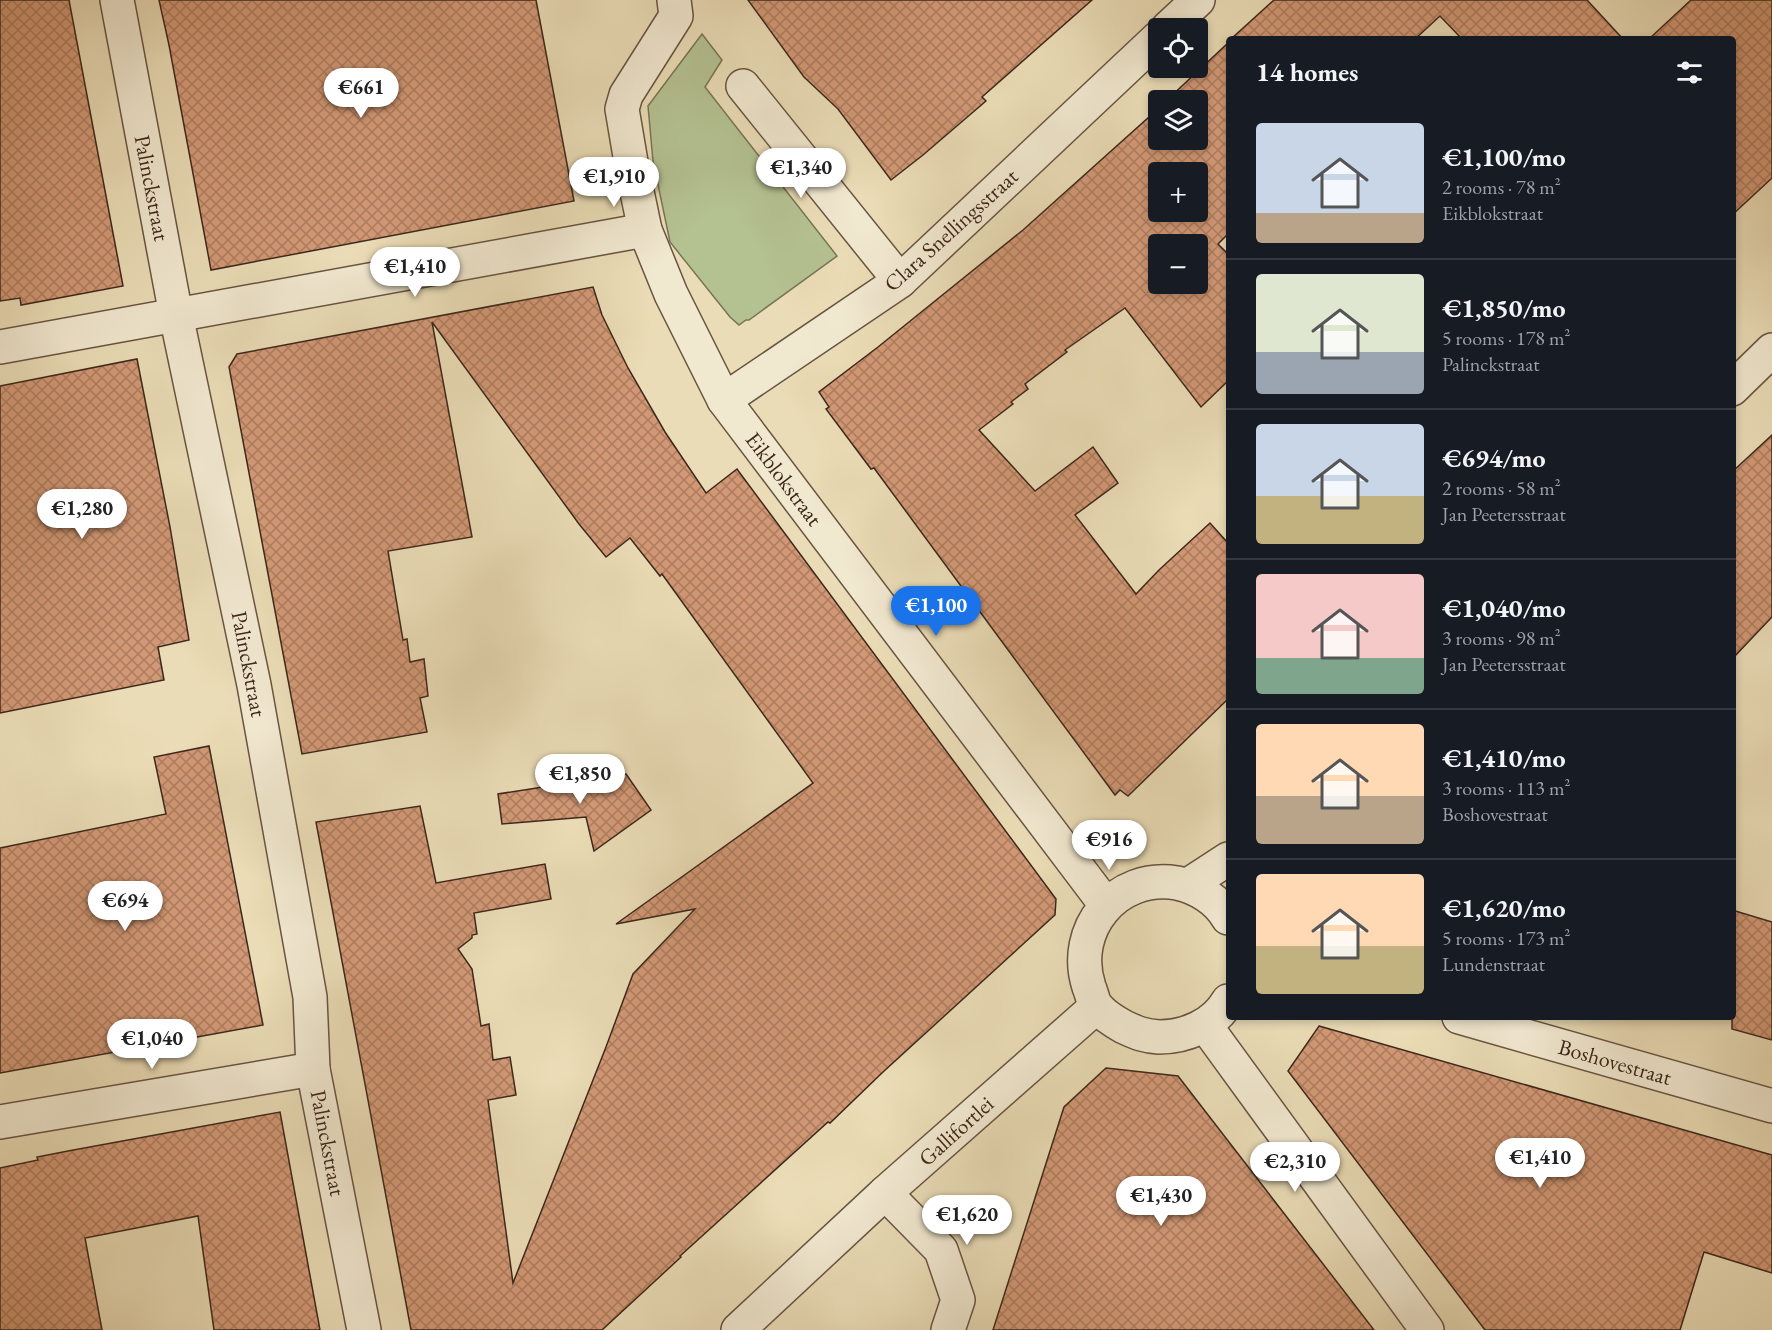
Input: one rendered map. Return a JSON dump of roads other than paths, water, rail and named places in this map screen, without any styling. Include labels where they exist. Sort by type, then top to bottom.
[{"type":"street","name":"Palinckstraat","points":[[117,0],[176,315],[254,685],[310,997],[313,1069],[364,1330]]},
{"type":"street","name":"Eikblokstraat","points":[[674,0],[676,16],[626,95],[622,110],[645,230],[670,294],[724,400],[1106,905]]},
{"type":"street","points":[[1179,18],[1198,0]]},
{"type":"street","name":"Clara Snellingsstraat","points":[[724,400],[900,281],[1148,47]]},
{"type":"street","points":[[743,86],[900,281]]},
{"type":"street","points":[[0,347],[645,230]]},
{"type":"street","points":[[1736,385],[1772,351]]},
{"type":"street","points":[[1188,885],[1226,860]]},
{"type":"street","points":[[1226,912],[1210,897],[1188,885],[1166,882],[1144,884],[1124,891],[1106,905],[1092,926],[1084,950],[1086,976],[1096,1007],[1115,1022],[1143,1036],[1174,1037],[1205,1025],[1222,1012],[1226,1005]]},
{"type":"street","name":"Gallifortlei","points":[[738,1330],[885,1193],[1096,1007]]},
{"type":"street","name":"Boshovestraat","points":[[1470,1020],[1772,1106]]},
{"type":"street","points":[[1205,1025],[1427,1330]]},
{"type":"street","points":[[0,1122],[313,1069]]},
{"type":"street","points":[[885,1193],[941,1250],[958,1300],[948,1330]]}]
